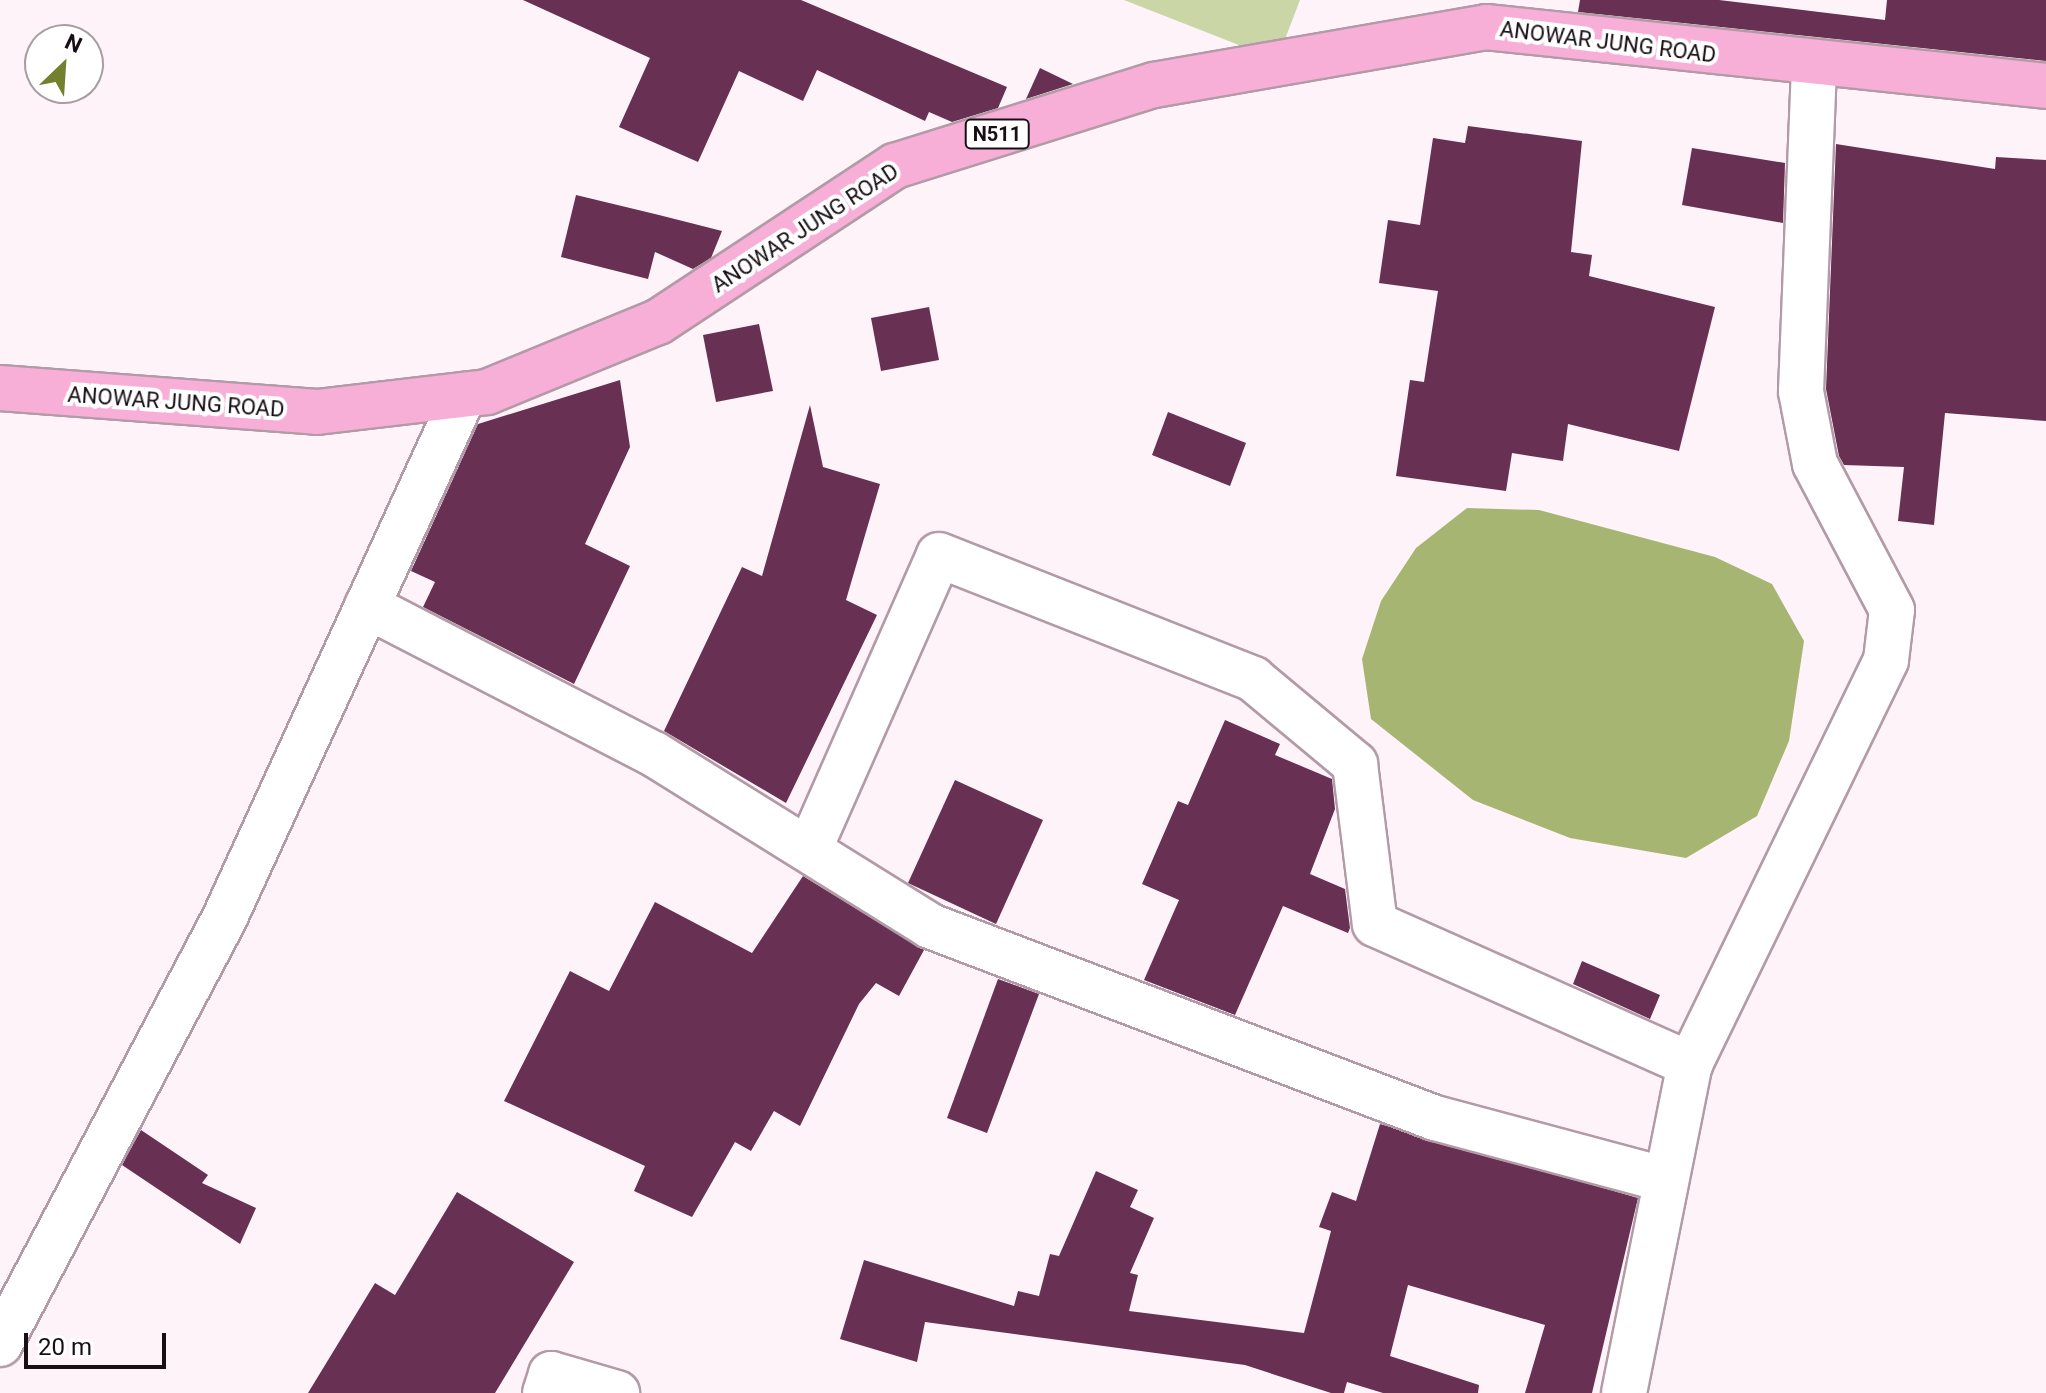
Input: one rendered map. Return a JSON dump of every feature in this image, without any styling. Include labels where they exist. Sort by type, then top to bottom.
[{"type":"highway","name":"ANOWAR JUNG ROAD","points":[[0,388],[317,412],[487,392],[658,322],[895,166],[1154,85],[1491,14],[1814,66],[2046,86]]},
{"type":"street","points":[[1624,1393],[1690,1064],[1886,660],[1892,610],[1815,464],[1801,391],[1814,66]]},
{"type":"street","points":[[0,1344],[225,917],[464,395]]},
{"type":"street","points":[[809,850],[939,555],[1253,679],[1355,764],[1375,924],[1690,1064]]},
{"type":"street","points":[[367,606],[654,754],[930,926],[1435,1118],[1666,1180]]},
{"type":"street","points":[[545,1393],[551,1374],[617,1393]]},
{"type":"shaded area","points":[[1124,0],[1300,0],[1277,60]]},
{"type":"shaded area","points":[[1467,508],[1539,510],[1715,557],[1772,584],[1804,641],[1789,741],[1757,816],[1686,858],[1570,838],[1473,800],[1371,719],[1362,659],[1381,601],[1416,548]]},
{"type":"building","points":[[523,0],[801,0],[1007,87],[998,108],[952,122],[929,112],[925,121],[817,70],[803,101],[739,71],[698,162],[619,127],[650,58]]},
{"type":"building","points":[[1580,0],[1719,0],[1885,20],[1887,0],[2046,0],[2046,61],[1578,12]]},
{"type":"building","points":[[1040,68],[1073,84],[1026,99]]},
{"type":"building","points":[[1468,126],[1582,141],[1571,252],[1592,255],[1589,276],[1715,307],[1679,451],[1568,424],[1563,461],[1512,453],[1506,491],[1396,476],[1410,380],[1424,382],[1438,291],[1379,283],[1388,220],[1420,225],[1433,138],[1465,143]]},
{"type":"building","points":[[1836,144],[1995,169],[1996,157],[2046,160],[2046,421],[1945,413],[1934,525],[1898,521],[1904,467],[1844,465],[1839,456],[1826,389]]},
{"type":"building","points":[[1692,148],[1785,163],[1783,223],[1682,205]]},
{"type":"building","points":[[576,195],[722,231],[711,258],[693,269],[655,252],[648,279],[561,257]]},
{"type":"building","points":[[929,307],[939,360],[881,371],[871,318]]},
{"type":"building","points":[[759,324],[773,391],[716,402],[703,335]]},
{"type":"building","points":[[620,380],[630,447],[585,544],[630,566],[574,684],[423,607],[435,582],[411,571],[478,424]]},
{"type":"building","points":[[810,405],[823,467],[880,484],[846,600],[877,615],[786,803],[664,731],[742,567],[762,576]]},
{"type":"building","points":[[1168,412],[1246,443],[1230,486],[1152,455]]},
{"type":"building","points":[[1225,720],[1280,744],[1275,755],[1332,779],[1335,809],[1310,874],[1345,889],[1350,928],[1348,933],[1283,906],[1235,1015],[1144,980],[1179,900],[1142,884],[1178,801],[1188,805]]},
{"type":"building","points":[[955,780],[1043,820],[996,924],[908,883]]},
{"type":"building","points":[[803,876],[924,950],[899,996],[876,983],[859,1004],[800,1126],[774,1111],[751,1151],[735,1142],[692,1217],[634,1191],[645,1166],[504,1101],[570,971],[609,991],[655,902],[752,953]]},
{"type":"building","points":[[1582,961],[1660,995],[1650,1019],[1573,984]]},
{"type":"building","points":[[998,979],[1039,994],[987,1133],[947,1118]]},
{"type":"building","points":[[1380,1124],[1638,1198],[1592,1393],[1525,1393],[1545,1325],[1408,1285],[1390,1356],[1479,1385],[1478,1393],[1383,1393],[1347,1382],[1344,1393],[1331,1393],[1245,1365],[925,1322],[917,1362],[840,1339],[864,1260],[1014,1306],[1018,1291],[1039,1296],[1050,1254],[1059,1256],[1096,1171],[1138,1190],[1130,1207],[1154,1218],[1130,1273],[1138,1275],[1129,1311],[1304,1333],[1331,1231],[1319,1227],[1332,1192],[1356,1201]]},
{"type":"building","points":[[141,1130],[208,1175],[202,1183],[256,1208],[240,1244],[122,1165]]},
{"type":"building","points":[[457,1192],[574,1262],[495,1393],[308,1393],[375,1283],[395,1295]]}]
